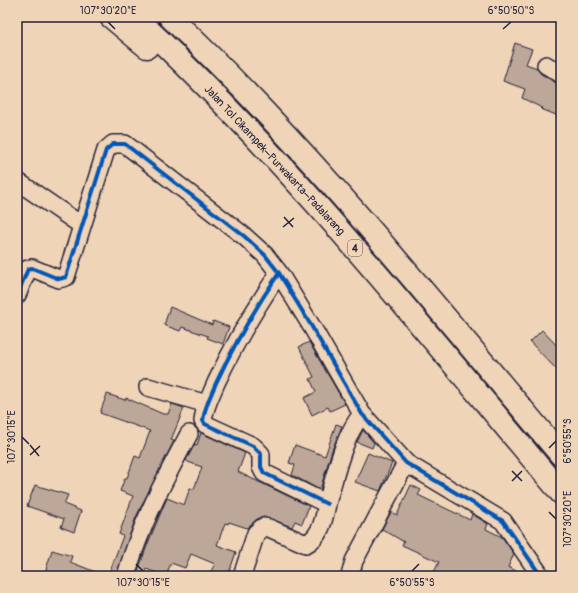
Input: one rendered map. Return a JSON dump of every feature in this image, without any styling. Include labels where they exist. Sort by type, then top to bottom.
[{"type":"highway","points":[[111,17],[250,132]]},
{"type":"highway","name":"Jalan Tol Cikampek–Purwakarta–Padalarang","points":[[135,17],[187,65],[342,232],[561,493]]},
{"type":"highway","name":"Jalan Tol Cikampek–Purwakarta–Padalarang","points":[[170,17],[204,50],[332,185],[561,455]]},
{"type":"street","points":[[546,65],[561,74]]},
{"type":"street","points":[[17,295],[28,269],[32,268],[59,280],[66,277],[69,273],[81,225],[106,150],[113,144],[125,144],[244,236],[265,255],[279,274],[362,414],[406,463],[503,521],[541,576]]},
{"type":"street","points":[[17,181],[81,225]]},
{"type":"street","points":[[279,274],[248,318],[207,404],[203,418],[205,424],[256,447],[262,454],[261,467],[264,473],[327,504]]},
{"type":"street","points":[[148,387],[207,404]]},
{"type":"street","points":[[242,576],[256,534],[263,527],[269,528],[306,544],[311,541],[320,528],[349,434],[362,414]]},
{"type":"street","points":[[126,576],[134,548],[162,483],[189,434]]},
{"type":"street","points":[[350,576],[354,561],[406,463]]},
{"type":"building","points":[[515,43],[532,49],[526,64],[537,68],[541,74],[556,83],[561,84],[561,117],[541,109],[542,108],[522,98],[525,89],[503,81]]},
{"type":"building","points":[[170,307],[212,325],[213,321],[229,327],[223,344],[207,338],[208,336],[182,327],[180,331],[164,325]]},
{"type":"building","points":[[542,330],[561,350],[561,374],[530,342]]},
{"type":"building","points":[[309,342],[345,404],[330,411],[328,407],[312,415],[304,398],[316,392],[310,379],[314,377],[299,347]]},
{"type":"building","points":[[107,394],[125,400],[126,398],[163,414],[168,414],[172,404],[184,408],[171,440],[174,441],[136,517],[116,576],[108,576],[123,536],[119,534],[133,496],[120,491],[125,478],[127,478],[135,456],[140,458],[150,431],[100,413]]},
{"type":"building","points":[[336,424],[342,426],[332,450],[320,490],[292,475],[295,465],[289,463],[295,445],[325,456]]},
{"type":"building","points":[[363,430],[374,443],[372,448],[357,442]]},
{"type":"building","points":[[201,433],[245,453],[238,472],[309,506],[302,524],[295,521],[292,527],[264,517],[257,519],[247,528],[229,522],[228,524],[225,523],[217,545],[236,552],[228,576],[208,576],[215,564],[191,554],[185,568],[171,563],[166,576],[146,569],[143,576],[136,576],[167,498],[184,505],[190,488],[194,489],[202,467],[186,460],[195,444],[197,445]]},
{"type":"building","points":[[368,453],[392,463],[380,491],[355,482]]},
{"type":"building","points":[[35,485],[68,495],[64,504],[81,511],[74,532],[61,527],[64,519],[27,506]]},
{"type":"building","points":[[411,485],[421,490],[418,495],[470,520],[472,514],[488,524],[486,529],[502,537],[514,554],[508,567],[527,576],[432,576],[439,562],[402,545],[404,542],[382,529],[391,512],[397,515]]},
{"type":"building","points":[[52,550],[72,556],[70,562],[106,576],[44,576]]},
{"type":"cycle path","points":[[17,295],[28,269],[32,268],[59,279],[66,277],[106,150],[113,144],[125,144],[244,236],[265,255],[279,273],[312,327],[362,414],[406,463],[503,521],[541,576]]},
{"type":"cycle path","points":[[279,273],[253,313],[230,354],[208,402],[203,421],[205,424],[253,446],[261,454],[261,467],[264,473],[327,504]]}]
